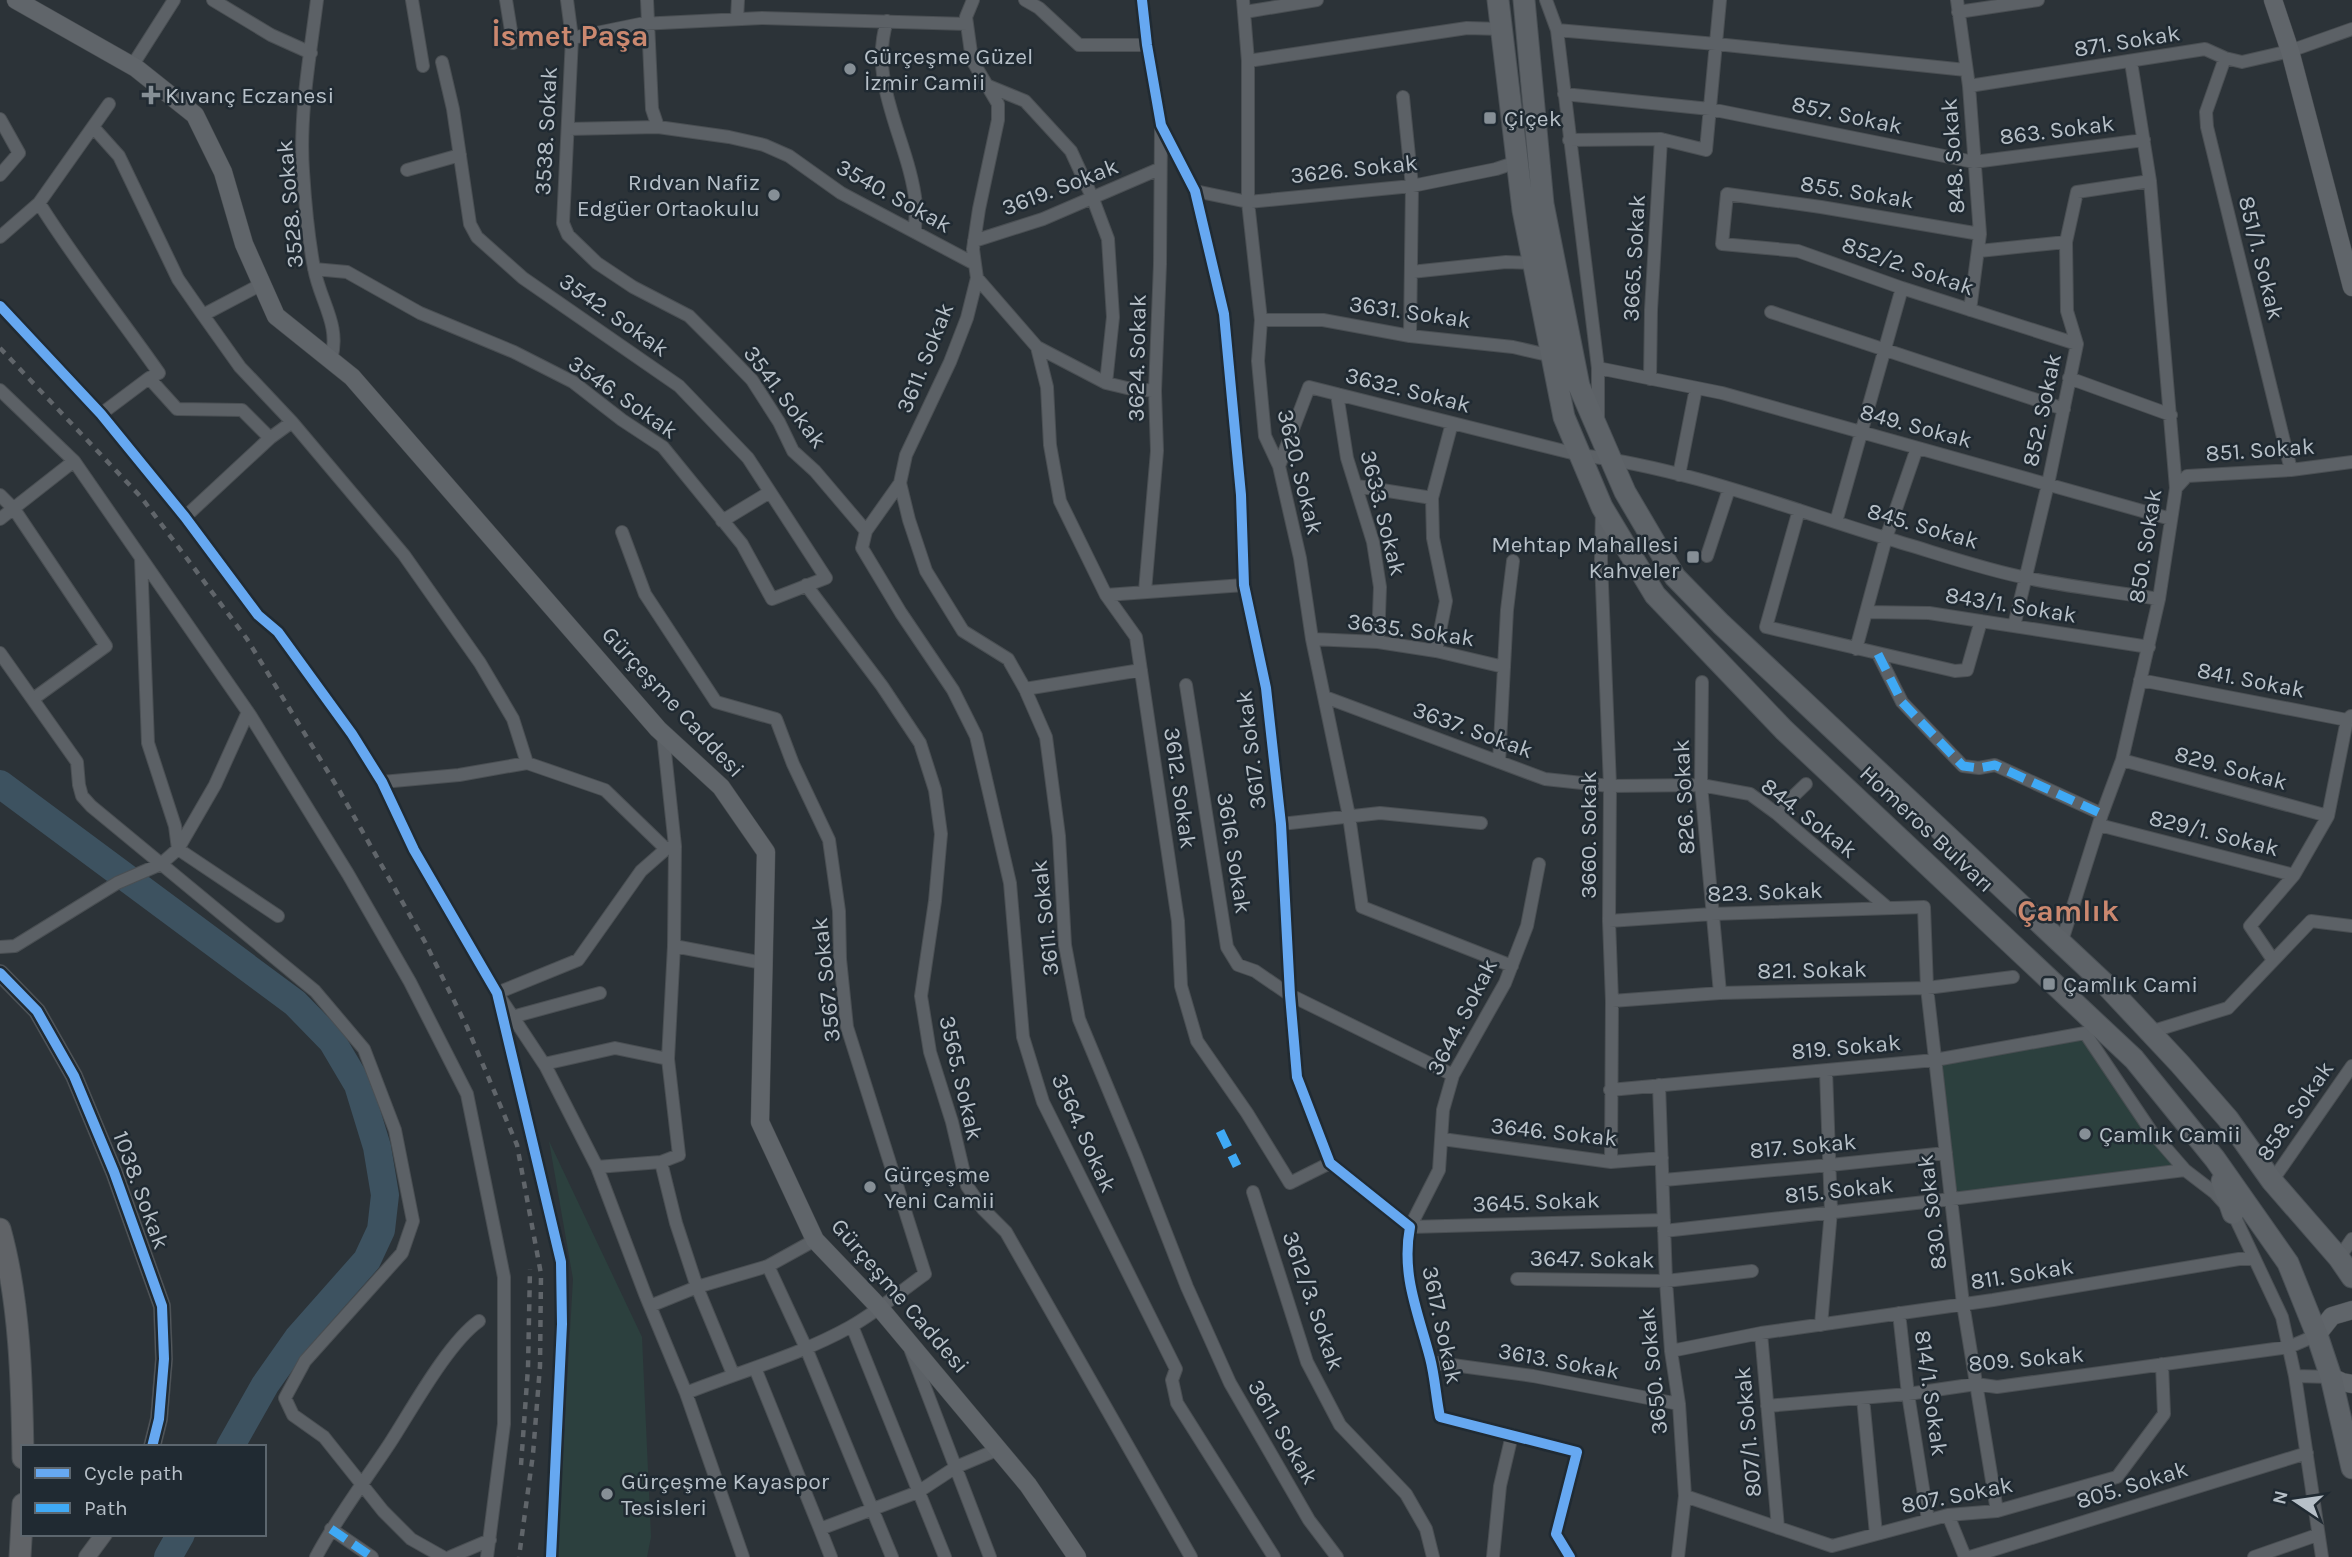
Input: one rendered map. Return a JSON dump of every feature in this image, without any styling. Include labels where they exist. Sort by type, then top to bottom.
[{"type":"highway","points":[[0,1229],[8,1256],[16,1327],[23,1445]]},
{"type":"highway","points":[[20,1557],[21,1536]]},
{"type":"main road","name":"Gürçeşme Caddesi","points":[[16,0],[132,66],[195,115],[223,172],[244,244],[276,316],[352,377],[663,734],[721,787],[766,852],[760,1122],[815,1240],[879,1307],[999,1449],[1028,1485],[1077,1557]]},
{"type":"main road","name":"Homeros Bulvarı","points":[[1498,0],[1522,209],[1564,417],[1602,507],[1655,595],[1784,730],[2134,1059],[2215,1160],[2288,1263],[2331,1377],[2352,1468]]},
{"type":"main road","name":"Homeros Bulvarı","points":[[1524,0],[1543,204],[1579,386],[1625,492],[1675,577],[1721,624],[2062,942],[2180,1063],[2228,1119],[2272,1181],[2339,1258],[2352,1277]]},
{"type":"main road","points":[[2273,0],[2290,51],[2352,287]]},
{"type":"main road","points":[[2064,992],[2085,1033]]},
{"type":"main road","points":[[2215,1160],[2233,1213]]},
{"type":"main road","points":[[2317,1335],[2332,1316],[2352,1310]]},
{"type":"main road","points":[[2331,1377],[2352,1384]]},
{"type":"street","points":[[132,66],[174,0]]},
{"type":"street","points":[[213,0],[271,35],[311,54]]},
{"type":"street","name":"3528. Sokak","points":[[317,0],[305,100],[303,169],[314,269],[336,344],[331,360]]},
{"type":"street","points":[[412,0],[423,66]]},
{"type":"street","points":[[506,0],[513,43]]},
{"type":"street","name":"3538. Sokak","points":[[563,223],[572,38],[567,0]]},
{"type":"street","points":[[647,0],[652,109],[657,127]]},
{"type":"street","points":[[737,19],[738,0]]},
{"type":"street","points":[[973,0],[966,17],[972,60],[998,104],[998,120],[975,241],[977,278],[1037,347],[1106,383],[1155,391]]},
{"type":"street","points":[[1025,0],[1040,4],[1079,45],[1147,45]]},
{"type":"street","name":"3617. Sokak","points":[[1142,0],[1161,125],[1195,191],[1224,314],[1241,495],[1244,585],[1266,688],[1281,824],[1297,1077],[1330,1163]]},
{"type":"street","points":[[1244,6],[1317,0]]},
{"type":"street","points":[[1546,0],[1557,30],[1598,368],[1598,433]]},
{"type":"street","points":[[1569,140],[1661,139],[1706,150],[1720,0]]},
{"type":"street","points":[[1957,6],[2038,0]]},
{"type":"street","name":"3620. Sokak","points":[[1244,6],[1248,61],[1248,202],[1261,320],[1258,361],[1265,436],[1279,466],[1300,558],[1312,639],[1349,816],[1362,907],[1512,966]]},
{"type":"street","name":"848. Sokak","points":[[1957,6],[1969,86],[1980,234],[1970,310]]},
{"type":"street","points":[[572,38],[649,23],[737,19],[967,24]]},
{"type":"street","points":[[887,21],[883,33],[882,63],[885,89],[916,204],[915,232]]},
{"type":"street","points":[[1248,61],[1467,29],[1501,29]]},
{"type":"street","name":"871. Sokak","points":[[1969,86],[2205,49],[2242,62],[2290,51],[2352,29]]},
{"type":"street","points":[[1557,30],[1966,70]]},
{"type":"street","name":"851/1. Sokak","points":[[2225,58],[2206,112],[2207,127],[2291,470]]},
{"type":"street","name":"3542. Sokak","points":[[442,62],[453,109],[470,224],[477,237],[523,278],[679,386],[748,458],[826,578],[806,585]]},
{"type":"street","name":"850. Sokak","points":[[2062,942],[2122,761],[2159,599],[2176,488],[2150,181],[2131,62]]},
{"type":"street","points":[[986,85],[1026,101],[1071,151],[1093,199],[1108,239],[1113,317],[1106,383]]},
{"type":"street","name":"857. Sokak","points":[[1564,94],[1710,109],[1974,162]]},
{"type":"street","points":[[1403,97],[1412,186],[1410,336]]},
{"type":"street","points":[[0,237],[39,203],[109,104]]},
{"type":"street","points":[[0,119],[19,153],[0,175]]},
{"type":"street","name":"3624. Sokak","points":[[1145,591],[1157,452],[1155,391],[1160,264],[1161,125]]},
{"type":"street","points":[[93,127],[118,156],[178,279],[240,367],[292,422],[404,555],[480,663],[513,719],[527,763]]},
{"type":"street","name":"3540. Sokak","points":[[568,130],[657,127],[729,136],[764,145],[789,156],[841,193],[975,264]]},
{"type":"street","name":"3665. Sokak","points":[[1650,379],[1651,310],[1661,139]]},
{"type":"street","name":"863. Sokak","points":[[1974,162],[2144,140]]},
{"type":"street","points":[[407,170],[460,155]]},
{"type":"street","name":"3626. Sokak","points":[[1195,191],[1248,202],[1412,186],[1496,169],[1517,162]]},
{"type":"street","name":"3619. Sokak","points":[[975,241],[1093,199],[1159,169]]},
{"type":"street","name":"852. Sokak","points":[[2014,626],[2048,484],[2077,344],[2067,311],[2066,242],[2077,192],[2150,181]]},
{"type":"street","name":"855. Sokak","points":[[1722,244],[1727,194],[1980,234]]},
{"type":"street","points":[[39,203],[93,285],[116,312],[159,373],[101,414]]},
{"type":"street","name":"3541. Sokak","points":[[563,223],[568,235],[597,263],[633,287],[690,316],[752,380],[779,422],[793,451],[815,471],[866,531]]},
{"type":"street","points":[[1979,251],[2066,242]]},
{"type":"street","name":"852/2. Sokak","points":[[1722,244],[1798,251],[1902,288],[2077,344]]},
{"type":"street","points":[[1411,272],[1506,262],[1533,263]]},
{"type":"street","name":"3546. Sokak","points":[[314,269],[347,272],[420,313],[514,352],[573,382],[622,421],[663,447],[742,544],[772,599],[806,585]]},
{"type":"street","name":"3611. Sokak","points":[[977,278],[967,318],[950,362],[906,455],[901,483],[909,520],[926,571],[963,631],[1008,659],[1025,689],[1046,737],[1059,836],[1065,945],[1079,1019],[1230,1383],[1309,1520],[1337,1557]]},
{"type":"street","points":[[203,315],[262,284]]},
{"type":"street","points":[[1836,522],[1902,288]]},
{"type":"street","points":[[0,306],[101,414],[185,517],[258,615],[278,632],[352,734],[382,782],[414,850],[497,993],[544,1065],[597,1167],[686,1393],[743,1557]]},
{"type":"street","points":[[1771,312],[2064,408]]},
{"type":"street","name":"3631. Sokak","points":[[1261,320],[1324,320],[1410,336],[1513,347],[1552,356]]},
{"type":"street","name":"3612. Sokak","points":[[1037,347],[1047,387],[1050,445],[1060,501],[1106,595],[1136,637],[1178,921],[1181,986],[1197,1041],[1247,1113],[1290,1183],[1330,1163]]},
{"type":"street","points":[[1598,368],[1650,379]]},
{"type":"street","points":[[2069,378],[2171,415]]},
{"type":"street","points":[[149,379],[177,409],[242,410],[270,438]]},
{"type":"street","name":"849. Sokak","points":[[1650,379],[1722,393],[2171,519]]},
{"type":"street","name":"3632. Sokak","points":[[1279,466],[1309,387],[1580,455],[1609,458]]},
{"type":"street","points":[[1679,475],[1696,388]]},
{"type":"street","points":[[0,390],[74,461],[248,712],[369,910],[410,982],[467,1094],[504,1277],[504,1424],[487,1557]]},
{"type":"street","name":"3633. Sokak","points":[[1337,394],[1347,458],[1373,542],[1380,587],[1378,642]]},
{"type":"street","points":[[185,517],[270,438],[292,422]]},
{"type":"street","points":[[1436,651],[1446,601],[1433,538],[1432,498],[1452,423]]},
{"type":"street","points":[[1856,649],[1886,538],[1917,448]]},
{"type":"street","name":"845. Sokak","points":[[1609,458],[1729,489],[2026,578],[2159,599]]},
{"type":"street","points":[[0,519],[74,461]]},
{"type":"street","name":"851. Sokak","points":[[2176,488],[2187,476],[2291,470],[2352,462]]},
{"type":"street","points":[[866,531],[901,483]]},
{"type":"street","points":[[1357,486],[1432,498]]},
{"type":"street","points":[[1707,556],[1729,489]]},
{"type":"street","points":[[722,521],[769,492]]},
{"type":"street","points":[[0,495],[14,509],[106,646],[33,699]]},
{"type":"street","name":"3660. Sokak","points":[[1602,507],[1601,560],[1610,786],[1611,1162]]},
{"type":"street","points":[[1799,510],[1766,627],[1955,671],[1967,670],[1981,621]]},
{"type":"street","name":"3564. Sokak","points":[[866,531],[862,548],[901,613],[953,690],[976,736],[1010,883],[1023,1037],[1043,1102],[1176,1369],[1172,1380],[1177,1403],[1274,1557]]},
{"type":"street","name":"3567. Sokak","points":[[622,532],[645,594],[716,702],[776,719],[793,764],[829,840],[839,911],[840,959],[848,1027],[925,1274],[879,1307]]},
{"type":"street","points":[[141,557],[148,743],[175,825],[178,849],[278,916]]},
{"type":"street","points":[[1499,762],[1513,561]]},
{"type":"street","name":"3565. Sokak","points":[[806,585],[882,686],[920,743],[935,790],[941,834],[935,901],[921,996],[930,1052],[952,1122],[967,1186],[983,1209],[1006,1232],[1191,1557]]},
{"type":"street","points":[[1106,595],[1244,585]]},
{"type":"street","name":"843/1. Sokak","points":[[1866,612],[1929,613],[2149,647]]},
{"type":"street","name":"3635. Sokak","points":[[1312,639],[1378,642],[1436,651],[1504,667]]},
{"type":"street","points":[[0,653],[77,762],[82,796],[91,806],[157,866],[315,990],[364,1049],[396,1130],[413,1221],[402,1253],[305,1361],[285,1398],[293,1415],[324,1437],[362,1485],[411,1539],[443,1557]]},
{"type":"street","name":"829/1. Sokak","points":[[1878,654],[1902,702],[1964,766],[1979,768],[1995,765],[2101,819],[2294,875],[2328,816],[2350,718]]},
{"type":"street","points":[[1025,689],[1141,670]]},
{"type":"street","name":"841. Sokak","points":[[2140,680],[2350,718]]},
{"type":"street","name":"826. Sokak","points":[[1702,682],[1701,785],[1720,993]]},
{"type":"street","name":"3616. Sokak","points":[[1186,685],[1227,947],[1238,965],[1255,971],[1290,995],[1453,1075]]},
{"type":"street","name":"3637. Sokak","points":[[1325,697],[1545,779],[1610,786]]},
{"type":"street","points":[[0,947],[15,946],[117,883],[157,866],[178,849],[215,785],[248,712]]},
{"type":"street","points":[[597,1167],[661,1161],[679,1155],[668,1059],[674,946],[663,734]]},
{"type":"street","name":"829. Sokak","points":[[2122,761],[2328,816]]},
{"type":"street","points":[[382,782],[459,775],[527,763],[605,789],[670,848]]},
{"type":"street","points":[[1776,813],[1806,784]]},
{"type":"street","name":"844. Sokak","points":[[1610,786],[1701,785],[1750,794],[1888,908]]},
{"type":"street","points":[[1281,824],[1380,813],[1481,822]]},
{"type":"street","points":[[497,993],[579,960],[641,871],[670,848]]},
{"type":"street","name":"3644. Sokak","points":[[1410,1227],[1439,1171],[1443,1110],[1453,1075],[1512,966],[1527,926],[1539,864]]},
{"type":"street","points":[[2273,960],[2250,926],[2294,875]]},
{"type":"street","name":"823. Sokak","points":[[1609,921],[1712,914],[1924,907]]},
{"type":"street","name":"830. Sokak","points":[[1924,907],[1927,988],[1963,1304],[1997,1511]]},
{"type":"street","points":[[2150,1032],[2228,1008],[2311,921],[2352,926]]},
{"type":"street","points":[[674,946],[763,962]]},
{"type":"street","name":"1038. Sokak","points":[[0,973],[37,1011],[74,1076],[114,1172],[162,1307],[164,1359],[159,1419],[152,1445]]},
{"type":"street","name":"821. Sokak","points":[[1612,1001],[1720,993],[1927,988],[2013,977]]},
{"type":"street","points":[[497,993],[561,1262],[562,1324],[551,1557]]},
{"type":"street","points":[[512,1017],[600,993]]},
{"type":"street","points":[[2085,1033],[2151,1131],[2185,1170],[2215,1193],[2233,1213],[2282,1317],[2295,1376],[2322,1557]]},
{"type":"street","name":"819. Sokak","points":[[1610,1090],[1935,1060],[2085,1033]]},
{"type":"street","points":[[544,1065],[615,1048],[668,1059]]},
{"type":"street","name":"858. Sokak","points":[[2272,1181],[2352,1066]]},
{"type":"street","points":[[1821,1325],[1831,1211],[1826,1071]]},
{"type":"street","name":"3650. Sokak","points":[[1659,1085],[1666,1281],[1671,1351],[1679,1404],[1685,1496],[1678,1557]]},
{"type":"street","name":"3646. Sokak","points":[[1442,1139],[1611,1162],[1662,1158]]},
{"type":"street","name":"817. Sokak","points":[[1664,1180],[1946,1153]]},
{"type":"street","points":[[661,1161],[676,1223],[697,1287],[733,1374]]},
{"type":"street","points":[[1330,1163],[1410,1227]]},
{"type":"street","name":"815. Sokak","points":[[1664,1226],[1952,1199],[2185,1170]]},
{"type":"street","name":"3612/3. Sokak","points":[[1253,1192],[1307,1362],[1340,1425],[1406,1493],[1426,1529],[1433,1557]]},
{"type":"street","name":"3645. Sokak","points":[[1410,1227],[1664,1226]]},
{"type":"street","name":"3617. Sokak","points":[[1410,1227],[1407,1274],[1431,1362],[1440,1417],[1512,1436]]},
{"type":"street","points":[[2339,1258],[2352,1239]]},
{"type":"street","points":[[650,1306],[697,1287],[768,1266],[815,1240]]},
{"type":"street","name":"811. Sokak","points":[[1671,1351],[1761,1333],[1963,1304],[2239,1259],[2254,1259]]},
{"type":"street","points":[[768,1266],[806,1348],[892,1557]]},
{"type":"street","name":"3647. Sokak","points":[[1517,1279],[1666,1281],[1752,1271]]},
{"type":"street","points":[[686,1393],[806,1348],[852,1326],[879,1307]]},
{"type":"street","name":"814/1. Sokak","points":[[1899,1313],[1908,1394],[1928,1520]]},
{"type":"street","points":[[316,1557],[331,1529],[466,1330],[479,1321]]},
{"type":"street","points":[[852,1326],[944,1557]]},
{"type":"street","name":"807/1. Sokak","points":[[1761,1333],[1778,1528]]},
{"type":"street","name":"809. Sokak","points":[[1767,1406],[1908,1394],[1976,1384],[1997,1387],[2289,1347],[2317,1335]]},
{"type":"street","points":[[905,1338],[990,1557]]},
{"type":"street","name":"3613. Sokak","points":[[1431,1362],[1533,1376],[1679,1404]]},
{"type":"street","name":"807. Sokak","points":[[1685,1496],[1778,1528],[1836,1552],[1876,1534],[1928,1520],[1948,1515],[1997,1511],[2117,1478],[2164,1414],[2162,1364]]},
{"type":"street","points":[[755,1368],[831,1557]]},
{"type":"street","points":[[2295,1376],[2331,1377]]},
{"type":"street","points":[[1863,1398],[1876,1534]]},
{"type":"street","points":[[1493,1557],[1500,1486],[1512,1436],[1577,1452],[1556,1534],[1570,1557]]},
{"type":"street","points":[[820,1529],[918,1492],[956,1467],[999,1449]]},
{"type":"street","name":"805. Sokak","points":[[1967,1557],[2306,1453]]},
{"type":"street","points":[[1948,1515],[1967,1557]]},
{"type":"street","points":[[331,1529],[372,1557]]},
{"type":"street","points":[[2254,1557],[2317,1535]]},
{"type":"street","points":[[87,1557],[103,1536]]},
{"type":"street","points":[[450,1557],[490,1540]]},
{"type":"green space","points":[[2085,1033],[2185,1170],[1952,1199],[1935,1060]]},
{"type":"green space","points":[[549,1141],[642,1337],[651,1537],[647,1557],[557,1557],[573,1279]]},
{"type":"waterway","points":[[0,784],[295,1003],[332,1041],[358,1085],[377,1147],[385,1195],[381,1230],[367,1260],[298,1338],[265,1385],[231,1445]]},
{"type":"waterway","points":[[168,1557],[180,1536]]},
{"type":"railway","points":[[0,348],[141,497],[247,639],[339,790],[425,942],[467,1027],[517,1145],[541,1274],[540,1366],[533,1454],[519,1557]]},
{"type":"railway","points":[[521,1465],[528,1368],[530,1269]]},
{"type":"marked path","points":[[1878,654],[1902,702],[1963,766],[1979,768],[1995,765],[2102,814]]},
{"type":"marked path","points":[[1220,1131],[1237,1166]]},
{"type":"marked path","points":[[331,1529],[372,1557]]},
{"type":"cycle path","points":[[1142,0],[1161,125],[1195,191],[1224,314],[1241,495],[1244,585],[1266,688],[1281,824],[1297,1077],[1330,1163],[1410,1227],[1409,1277],[1432,1365],[1440,1417],[1577,1452],[1556,1534],[1570,1557]]},
{"type":"cycle path","points":[[0,306],[101,414],[185,517],[258,615],[278,632],[352,734],[382,782],[414,850],[497,993],[561,1262],[562,1324],[551,1557]]},
{"type":"cycle path","points":[[0,973],[37,1011],[74,1076],[114,1172],[162,1306],[164,1359],[159,1419],[152,1445]]},
{"type":"place","name":"Gürçeşme Güzel İzmir Camii","points":[[850,69]]},
{"type":"place","name":"Kıvanç Eczanesi","points":[[151,95]]},
{"type":"place","name":"Çiçek","points":[[1490,118]]},
{"type":"place","name":"Rıdvan Nafiz Edgüer Ortaokulu","points":[[774,195]]},
{"type":"place","name":"Mehtap Mahallesi Kahveler","points":[[1693,557]]},
{"type":"place","name":"Çamlık Cami","points":[[2049,984]]},
{"type":"place","name":"Çamlık Camii","points":[[2085,1134]]},
{"type":"place","name":"Gürçeşme Yeni Camii","points":[[870,1187]]},
{"type":"place","name":"Gürçeşme Kayaspor Tesisleri","points":[[607,1494]]},
{"type":"district","name":"İsmet Paşa","points":[[570,36]]},
{"type":"district","name":"Çamlık","points":[[2068,911]]}]
